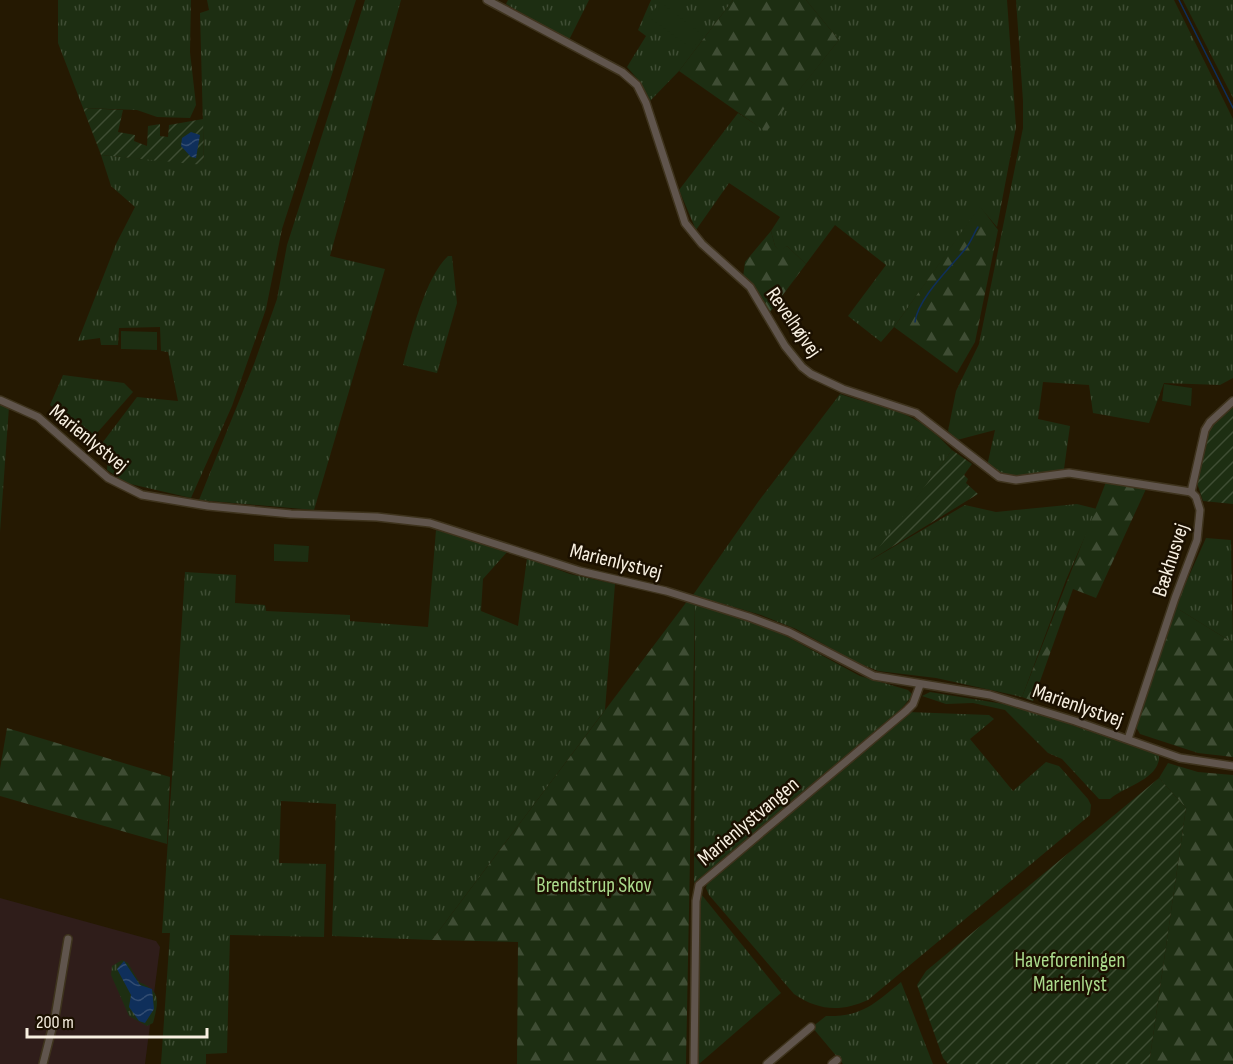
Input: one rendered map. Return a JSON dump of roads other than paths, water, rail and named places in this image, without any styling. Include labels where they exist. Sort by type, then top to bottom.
[{"type":"street","name":"Revelhøjvej","points":[[487,0],[622,72],[637,85],[646,103],[685,223],[702,244],[750,287],[785,346],[811,374],[843,389],[915,413],[999,477],[1016,480],[1076,474],[1191,492]]},
{"type":"street","name":"Marienlystvej","points":[[0,400],[38,417],[108,478],[142,495],[279,513],[377,517],[430,523],[580,571],[666,591],[748,617],[789,632],[874,676],[990,695],[1194,762],[1233,766]]},
{"type":"street","points":[[1191,492],[1205,430],[1210,422],[1233,400]]},
{"type":"street","name":"Bækhusvej","points":[[1128,739],[1171,607],[1197,540],[1201,515],[1199,502],[1191,492]]},
{"type":"street","name":"Marienlystvangen","points":[[694,1064],[696,901],[699,885],[906,711],[913,704],[920,685]]},
{"type":"street","points":[[43,1064],[55,1017],[68,939]]},
{"type":"street","points":[[767,1064],[811,1027]]},
{"type":"water","points":[[191,132],[200,135],[196,158],[191,157],[181,146],[182,138]]},
{"type":"water","points":[[124,961],[140,985],[152,989],[154,1009],[145,1023],[139,1021],[129,1007],[131,995],[117,969]]},
{"type":"waterway","points":[[1179,0],[1233,108]]},
{"type":"waterway","points":[[915,322],[917,313],[928,293],[968,246],[978,227]]},
{"type":"park label","name":"Brendstrup Skov","points":[[594,885]]},
{"type":"park label","name":"Haveforeningen Marienlyst","points":[[1070,972]]}]
